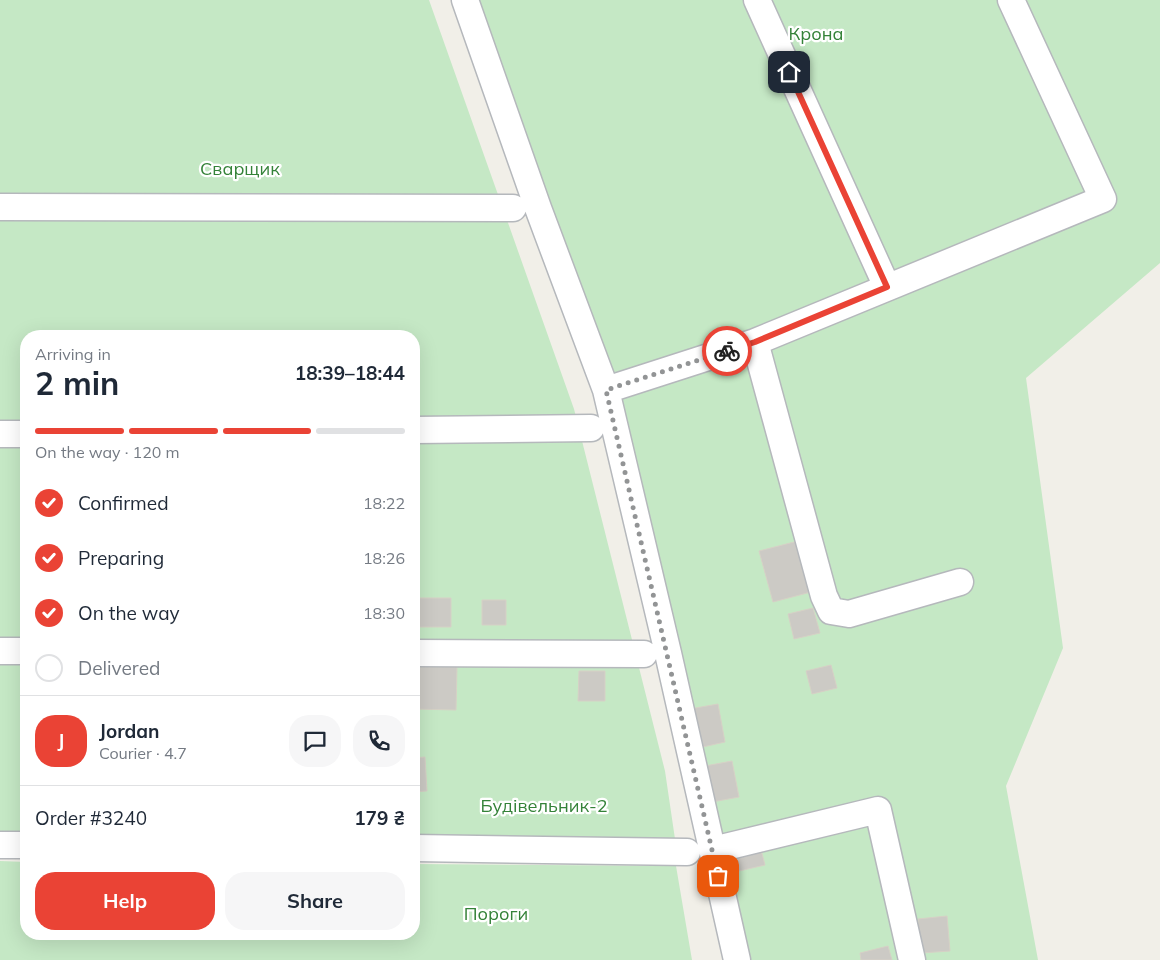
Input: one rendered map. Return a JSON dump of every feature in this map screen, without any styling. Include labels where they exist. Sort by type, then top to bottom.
[{"type":"street","points":[[465,0],[538,208],[606,390],[737,960]]},
{"type":"street","points":[[757,0],[887,287]]},
{"type":"street","points":[[606,390],[755,342],[1103,199],[1012,0]]},
{"type":"street","points":[[0,207],[513,208]]},
{"type":"street","points":[[755,342],[824,596],[831,611],[849,614],[960,582]]},
{"type":"street","points":[[420,430],[590,428]]},
{"type":"street","points":[[0,434],[20,434]]},
{"type":"street","points":[[0,651],[20,651]]},
{"type":"street","points":[[420,653],[644,654]]},
{"type":"street","points":[[712,850],[878,810],[912,960]]},
{"type":"street","points":[[0,845],[20,845]]},
{"type":"street","points":[[420,848],[687,852]]},
{"type":"green space","name":"Сварщик","points":[[0,0],[429,0],[574,409],[665,771],[675,839],[420,840],[420,330],[20,330],[20,841],[0,840]]},
{"type":"green space","name":"Крона","points":[[474,0],[1160,0],[1160,263],[1026,378],[1063,648],[1006,786],[1038,960],[745,960],[662,614]]},
{"type":"green space","name":"Пороги","points":[[0,861],[20,862],[20,940],[420,940],[420,864],[676,866],[692,960],[0,960]]},
{"type":"building","points":[[798,541],[811,592],[773,602],[759,551]]},
{"type":"building","points":[[420,598],[451,598],[451,627],[420,627]]},
{"type":"building","points":[[482,600],[506,600],[506,625],[482,625]]},
{"type":"building","points":[[813,608],[820,633],[794,639],[788,614]]},
{"type":"building","points":[[831,665],[837,688],[812,694],[806,671]]},
{"type":"building","points":[[420,667],[457,667],[456,710],[420,709]]},
{"type":"building","points":[[579,671],[605,671],[605,701],[578,701]]},
{"type":"building","points":[[718,704],[725,742],[698,748],[690,709]]},
{"type":"building","points":[[420,757],[425,757],[427,791],[420,792]]},
{"type":"building","points":[[732,761],[739,797],[712,802],[705,766]]},
{"type":"building","points":[[759,842],[765,865],[735,872],[729,849]]},
{"type":"building","points":[[947,916],[950,951],[921,953],[918,919]]},
{"type":"building","points":[[888,946],[892,960],[861,960],[860,953]]},
{"type":"way so far","points":[[718,876],[606,390],[727,351]]},
{"type":"route","points":[[727,351],[755,342],[887,287],[789,72]]},
{"type":"park label","name":"Будівельник-2","points":[[544,805]]}]
